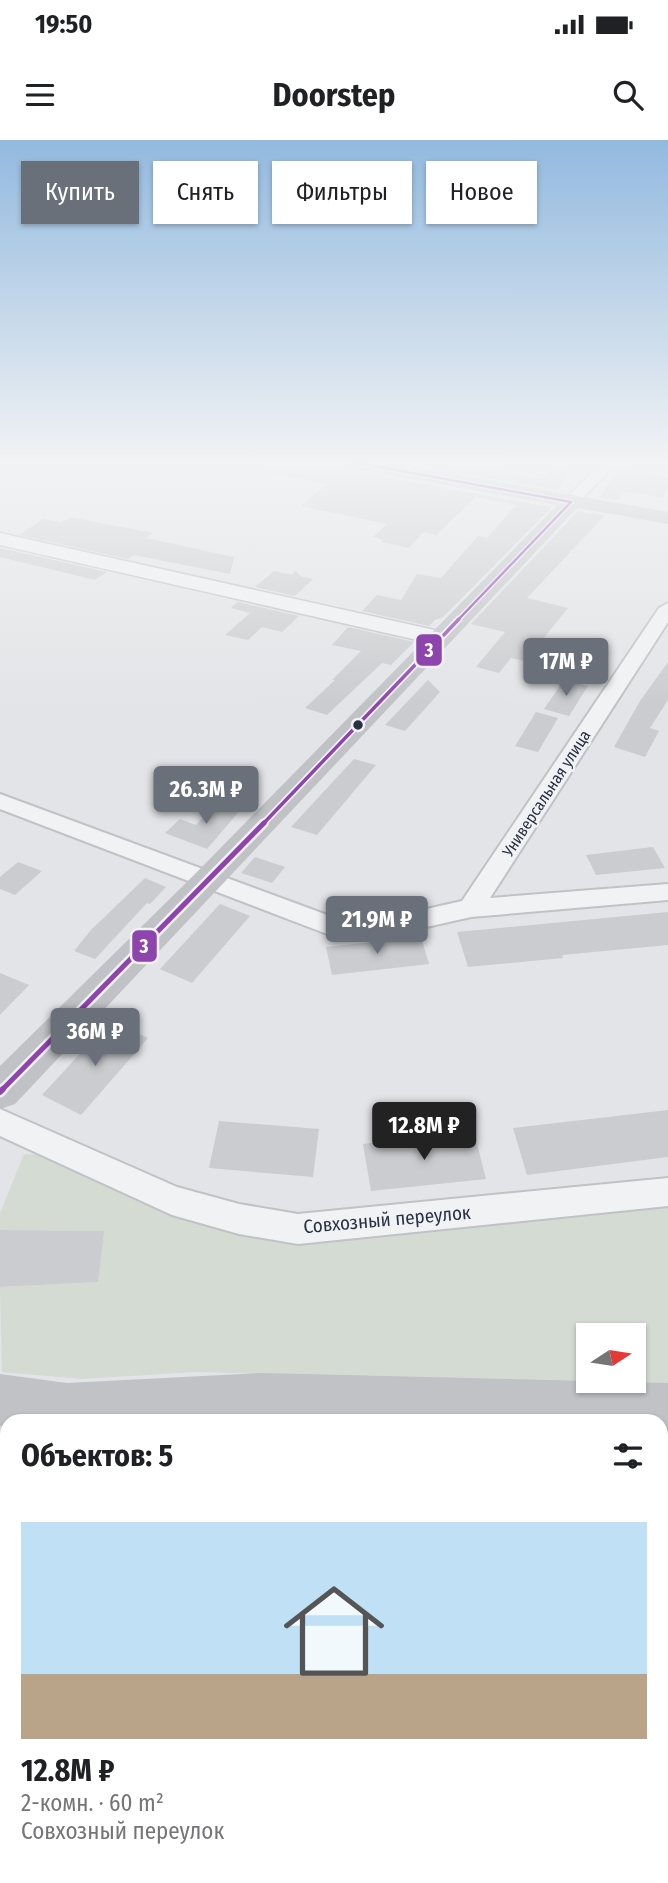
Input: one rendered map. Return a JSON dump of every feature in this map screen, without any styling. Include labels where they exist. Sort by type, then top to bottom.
[{"type":"main road","points":[[0,1092],[209,880],[531,543]]},
{"type":"main road","points":[[65,1414],[261,1399],[311,1411],[560,1413],[668,1409]]},
{"type":"main road","points":[[0,1400],[49,1414]]},
{"type":"street","points":[[19,543],[439,638]]},
{"type":"street","name":"Универсальная улица","points":[[471,908],[668,608]]},
{"type":"street","points":[[0,801],[327,925],[378,929],[471,908],[668,892]]},
{"type":"street","name":"Совхозный переулок","points":[[0,1122],[172,1200],[239,1219],[298,1229],[668,1192]]},
{"type":"shaded area","points":[[24,1154],[46,1156],[118,1190],[234,1230],[590,1216],[668,1206],[668,1384],[646,1383],[646,1323],[576,1323],[576,1382],[194,1372],[82,1379],[2,1372],[0,1287],[98,1282],[103,1231],[0,1230],[0,1213]]},
{"type":"building","points":[[57,543],[171,543],[234,557],[230,574],[134,555],[128,559]]},
{"type":"building","points":[[387,543],[413,543],[409,548]]},
{"type":"building","points":[[472,543],[516,543],[443,617],[429,626],[362,611],[377,595],[401,600],[417,574],[441,578]]},
{"type":"building","points":[[547,543],[578,543],[527,598],[568,608],[525,661],[511,658],[499,673],[476,667],[505,632],[471,624]]},
{"type":"building","points":[[0,548],[107,572],[95,580],[0,557]]},
{"type":"building","points":[[274,571],[292,575],[296,571],[300,576],[313,579],[295,596],[255,587]]},
{"type":"building","points":[[238,602],[299,616],[282,632],[262,627],[248,640],[225,635],[250,613],[231,608]]},
{"type":"building","points":[[348,627],[414,642],[391,665],[382,663],[327,715],[305,708],[361,651],[332,645]]},
{"type":"building","points":[[668,662],[668,700],[650,728],[659,731],[645,757],[614,747],[640,701]]},
{"type":"building","points":[[428,680],[440,692],[405,731],[385,725]]},
{"type":"building","points":[[564,680],[588,686],[569,716],[544,709]]},
{"type":"building","points":[[536,712],[558,718],[538,752],[515,746]]},
{"type":"building","points":[[354,759],[376,765],[317,835],[291,827]]},
{"type":"building","points":[[219,801],[242,808],[207,849],[165,833],[180,819],[196,825]]},
{"type":"building","points":[[653,847],[665,868],[596,875],[586,855]]},
{"type":"building","points":[[255,857],[285,867],[272,883],[241,873]]},
{"type":"building","points":[[18,862],[42,871],[15,895],[0,889],[0,877]]},
{"type":"building","points":[[145,878],[166,887],[150,904],[147,903],[95,959],[74,951],[91,930]]},
{"type":"building","points":[[220,904],[250,916],[192,983],[160,969]]},
{"type":"building","points":[[668,912],[668,945],[562,955],[563,958],[468,967],[457,932]]},
{"type":"building","points":[[421,937],[429,964],[332,975],[326,947]]},
{"type":"building","points":[[0,973],[29,985],[0,1015]]},
{"type":"building","points":[[110,1021],[148,1038],[81,1115],[42,1095]]},
{"type":"building","points":[[668,1110],[668,1157],[527,1175],[513,1128]]},
{"type":"building","points":[[219,1121],[319,1129],[313,1177],[209,1168]]},
{"type":"building","points":[[474,1132],[486,1179],[371,1191],[363,1144]]},
{"type":"building","points":[[0,1230],[104,1231],[98,1282],[0,1287]]},
{"type":"transit line","name":"3","points":[[0,1092],[209,880],[531,543]]}]
